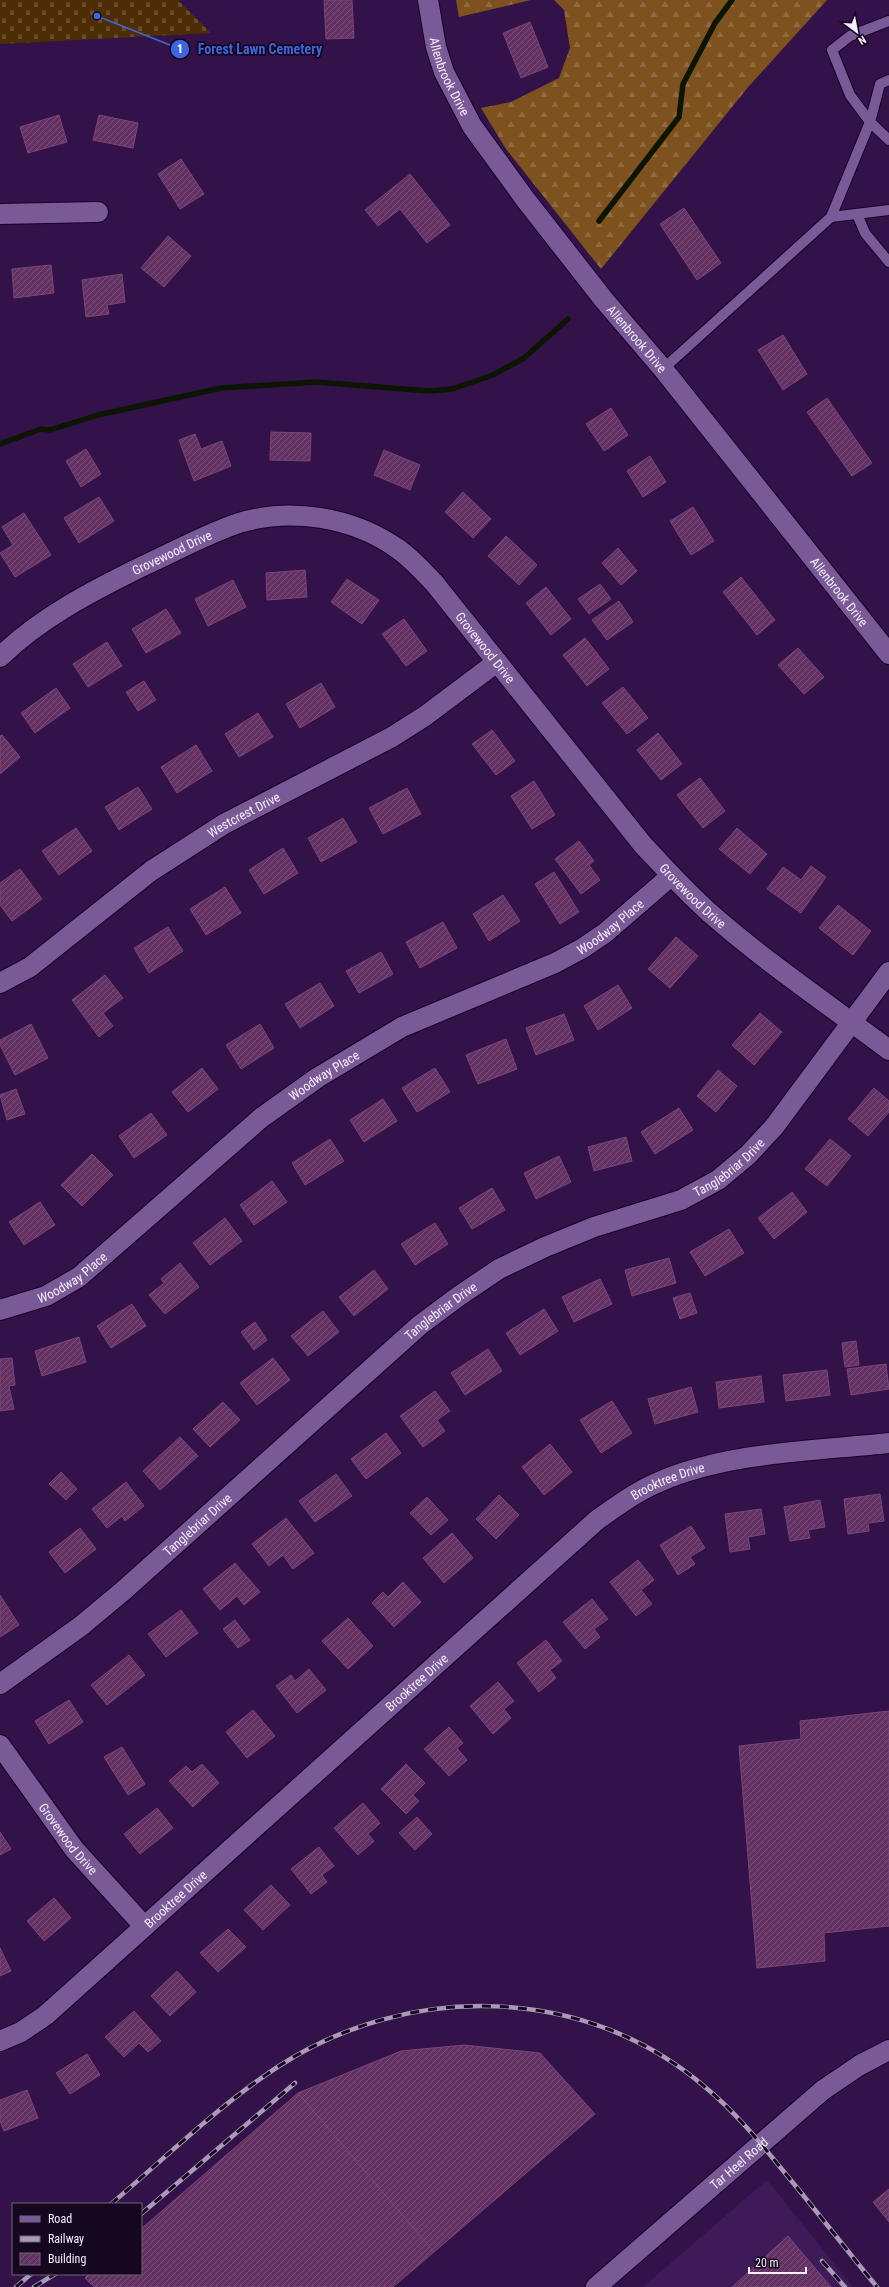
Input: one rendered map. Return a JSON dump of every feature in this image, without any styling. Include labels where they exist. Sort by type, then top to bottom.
[{"type":"street","name":"Allenbrook Drive","points":[[428,0],[436,47],[444,72],[472,126],[525,199],[604,300],[663,369],[889,654]]},
{"type":"street","points":[[0,214],[98,212]]},
{"type":"street","name":"Grovewood Drive","points":[[0,657],[47,620],[117,578],[215,532],[240,523],[277,516],[298,515],[321,518],[365,530],[398,548],[435,584],[643,844],[671,876],[738,937],[889,1050]]},
{"type":"street","name":"Westcrest Drive","points":[[0,983],[30,968],[150,871],[231,820],[392,737],[425,716],[498,662]]},
{"type":"street","name":"Woodway Place","points":[[0,1310],[46,1296],[80,1276],[261,1118],[317,1078],[402,1027],[555,963],[582,948],[605,933],[671,876]]},
{"type":"street","name":"Tanglebriar Drive","points":[[0,1684],[81,1626],[123,1591],[420,1325],[459,1296],[500,1269],[545,1246],[594,1227],[681,1200],[718,1180],[748,1155],[774,1127],[889,972]]},
{"type":"street","name":"Brooktree Drive","points":[[0,2041],[21,2032],[46,2015],[597,1520],[627,1499],[658,1482],[699,1467],[726,1461],[889,1443]]},
{"type":"street","name":"Grovewood Drive","points":[[0,1745],[74,1849],[144,1926]]},
{"type":"street","name":"Tar Heel Road","points":[[596,2287],[823,2090],[860,2065],[889,2050]]},
{"type":"lane","points":[[889,21],[850,36],[832,50],[850,95],[870,122],[889,140]]},
{"type":"lane","points":[[663,369],[831,217],[870,122],[880,84],[889,80]]},
{"type":"lane","points":[[831,217],[889,210]]},
{"type":"lane","points":[[856,214],[865,233],[889,262]]},
{"type":"shaded area","points":[[767,2180],[853,2287],[643,2287]]},
{"type":"green space","points":[[0,0],[178,0],[211,33],[0,44]]},
{"type":"green space","points":[[456,0],[531,0],[459,17]]},
{"type":"green space","points":[[554,0],[827,0],[749,86],[601,269],[506,149],[481,108],[511,102],[559,78],[570,48],[564,10]]},
{"type":"building","points":[[324,0],[352,0],[354,38],[326,39]]},
{"type":"building","points":[[530,22],[548,67],[521,78],[503,33]]},
{"type":"building","points":[[59,115],[67,142],[28,153],[20,127]]},
{"type":"building","points":[[99,115],[138,123],[133,148],[93,140]]},
{"type":"building","points":[[181,159],[204,194],[180,209],[158,174]]},
{"type":"building","points":[[410,174],[450,225],[427,243],[400,209],[378,226],[365,210]]},
{"type":"building","points":[[684,208],[721,263],[697,280],[660,224]]},
{"type":"building","points":[[168,236],[191,256],[164,287],[141,268]]},
{"type":"building","points":[[51,265],[54,293],[14,298],[12,269]]},
{"type":"building","points":[[122,274],[125,302],[107,305],[109,314],[86,317],[82,280]]},
{"type":"building","points":[[783,335],[807,374],[783,390],[758,350]]},
{"type":"building","points":[[827,398],[872,463],[852,476],[807,412]]},
{"type":"building","points":[[611,408],[628,435],[604,451],[586,424]]},
{"type":"building","points":[[271,432],[311,433],[310,461],[270,460]]},
{"type":"building","points":[[195,434],[201,449],[222,441],[231,466],[194,481],[179,440]]},
{"type":"building","points":[[86,449],[101,474],[81,487],[66,461]]},
{"type":"building","points":[[384,450],[420,465],[410,490],[374,475]]},
{"type":"building","points":[[650,456],[666,482],[643,497],[627,471]]},
{"type":"building","points":[[463,492],[491,519],[473,538],[445,512]]},
{"type":"building","points":[[99,497],[114,521],[79,543],[64,518]]},
{"type":"building","points":[[693,507],[714,541],[691,555],[670,521]]},
{"type":"building","points":[[24,513],[51,555],[15,577],[0,553],[13,545],[2,527]]},
{"type":"building","points":[[506,536],[537,565],[519,585],[488,556]]},
{"type":"building","points":[[618,548],[637,571],[621,585],[602,563]]},
{"type":"building","points":[[305,570],[307,597],[267,600],[266,573]]},
{"type":"building","points":[[741,577],[775,620],[757,635],[723,592]]},
{"type":"building","points":[[347,579],[379,600],[362,624],[331,602]]},
{"type":"building","points":[[233,580],[246,607],[208,626],[195,599]]},
{"type":"building","points":[[600,584],[611,599],[589,614],[578,599]]},
{"type":"building","points":[[546,587],[571,619],[551,635],[526,603]]},
{"type":"building","points":[[619,601],[633,622],[607,640],[592,620]]},
{"type":"building","points":[[166,609],[181,633],[146,653],[132,629]]},
{"type":"building","points":[[404,619],[427,651],[406,666],[382,634]]},
{"type":"building","points":[[585,638],[609,669],[587,686],[563,655]]},
{"type":"building","points":[[107,642],[122,666],[88,687],[73,664]]},
{"type":"building","points":[[798,648],[824,677],[804,694],[778,665]]},
{"type":"building","points":[[144,681],[156,700],[138,711],[126,692]]},
{"type":"building","points":[[321,683],[335,707],[300,728],[286,704]]},
{"type":"building","points":[[623,687],[648,718],[627,734],[602,703]]},
{"type":"building","points":[[56,688],[70,708],[35,733],[21,713]]},
{"type":"building","points":[[258,713],[273,737],[239,757],[225,734]]},
{"type":"building","points":[[492,730],[515,761],[496,775],[472,744]]},
{"type":"building","points":[[658,733],[682,764],[661,780],[637,750]]},
{"type":"building","points":[[2,735],[20,757],[0,774],[0,736]]},
{"type":"building","points":[[196,745],[212,771],[177,793],[161,767]]},
{"type":"building","points":[[700,778],[725,811],[703,828],[677,795]]},
{"type":"building","points":[[534,781],[555,815],[532,829],[511,796]]},
{"type":"building","points":[[138,787],[152,809],[119,830],[105,807]]},
{"type":"building","points":[[407,788],[421,814],[383,834],[369,808]]},
{"type":"building","points":[[343,818],[357,842],[321,862],[308,838]]},
{"type":"building","points":[[76,828],[92,851],[59,875],[42,851]]},
{"type":"building","points":[[737,828],[767,854],[750,874],[719,849]]},
{"type":"building","points":[[579,841],[594,861],[589,865],[600,880],[581,894],[555,859]]},
{"type":"building","points":[[283,848],[298,873],[264,894],[249,870]]},
{"type":"building","points":[[811,866],[826,877],[801,913],[767,889],[783,867],[801,880]]},
{"type":"building","points":[[20,869],[42,899],[12,921],[0,905],[0,883]]},
{"type":"building","points":[[554,872],[579,912],[560,924],[535,884]]},
{"type":"building","points":[[225,887],[241,913],[206,935],[190,909]]},
{"type":"building","points":[[503,895],[520,921],[489,941],[473,914]]},
{"type":"building","points":[[838,905],[871,931],[853,955],[819,928]]},
{"type":"building","points":[[443,922],[457,948],[420,968],[406,942]]},
{"type":"building","points":[[168,927],[183,951],[149,973],[134,948]]},
{"type":"building","points":[[676,937],[698,956],[670,988],[648,969]]},
{"type":"building","points":[[381,952],[393,974],[359,993],[346,971]]},
{"type":"building","points":[[105,975],[123,998],[103,1013],[113,1026],[99,1037],[72,1000]]},
{"type":"building","points":[[320,983],[334,1006],[300,1028],[285,1004]]},
{"type":"building","points":[[618,985],[632,1008],[598,1030],[584,1006]]},
{"type":"building","points":[[760,1013],[782,1032],[754,1065],[732,1045]]},
{"type":"building","points":[[564,1014],[574,1040],[536,1055],[526,1028]]},
{"type":"building","points":[[31,1024],[48,1058],[15,1075],[0,1045],[0,1040]]},
{"type":"building","points":[[260,1024],[274,1048],[241,1069],[226,1045]]},
{"type":"building","points":[[506,1039],[517,1069],[478,1084],[466,1055]]},
{"type":"building","points":[[202,1068],[218,1089],[188,1112],[172,1092]]},
{"type":"building","points":[[435,1068],[450,1092],[417,1112],[402,1088]]},
{"type":"building","points":[[718,1070],[737,1086],[716,1112],[697,1096]]},
{"type":"building","points":[[874,1088],[889,1101],[889,1112],[868,1136],[848,1119]]},
{"type":"building","points":[[16,1089],[25,1114],[7,1120],[0,1095]]},
{"type":"building","points":[[383,1099],[397,1121],[364,1142],[350,1120]]},
{"type":"building","points":[[679,1108],[693,1130],[655,1154],[641,1132]]},
{"type":"building","points":[[151,1113],[167,1135],[134,1158],[119,1136]]},
{"type":"building","points":[[626,1137],[632,1161],[594,1171],[588,1147]]},
{"type":"building","points":[[330,1139],[344,1161],[305,1185],[292,1163]]},
{"type":"building","points":[[830,1139],[851,1156],[827,1186],[805,1169]]},
{"type":"building","points":[[92,1154],[113,1175],[82,1206],[61,1185]]},
{"type":"building","points":[[559,1156],[571,1182],[536,1199],[524,1173]]},
{"type":"building","points":[[272,1181],[287,1202],[254,1225],[240,1205]]},
{"type":"building","points":[[492,1188],[505,1210],[472,1229],[459,1208]]},
{"type":"building","points":[[792,1192],[807,1212],[774,1239],[758,1218]]},
{"type":"building","points":[[40,1202],[55,1225],[24,1245],[9,1222]]},
{"type":"building","points":[[225,1218],[242,1241],[210,1265],[193,1243]]},
{"type":"building","points":[[435,1223],[448,1244],[415,1265],[401,1244]]},
{"type":"building","points":[[729,1229],[744,1253],[705,1276],[690,1252]]},
{"type":"building","points":[[669,1258],[676,1283],[632,1296],[625,1270]]},
{"type":"building","points":[[180,1263],[199,1287],[165,1314],[149,1295],[164,1283],[161,1279]]},
{"type":"building","points":[[374,1270],[388,1289],[354,1316],[339,1297]]},
{"type":"building","points":[[600,1279],[612,1304],[574,1322],[562,1297]]},
{"type":"building","points":[[690,1293],[697,1313],[680,1319],[673,1298]]},
{"type":"building","points":[[132,1304],[146,1326],[111,1348],[97,1326]]},
{"type":"building","points":[[544,1309],[558,1331],[520,1355],[506,1333]]},
{"type":"building","points":[[323,1311],[339,1332],[308,1356],[291,1336]]},
{"type":"building","points":[[255,1322],[267,1340],[254,1350],[241,1332]]},
{"type":"building","points":[[79,1337],[86,1362],[42,1376],[35,1351]]},
{"type":"building","points":[[856,1341],[859,1365],[845,1367],[842,1343]]},
{"type":"building","points":[[488,1349],[502,1371],[465,1395],[451,1373]]},
{"type":"building","points":[[12,1358],[15,1385],[9,1386],[14,1409],[0,1411],[0,1359]]},
{"type":"building","points":[[273,1358],[290,1380],[257,1405],[240,1383]]},
{"type":"building","points":[[886,1364],[889,1389],[851,1395],[847,1369]]},
{"type":"building","points":[[827,1370],[830,1395],[786,1401],[783,1375]]},
{"type":"building","points":[[761,1376],[764,1402],[719,1408],[716,1382]]},
{"type":"building","points":[[691,1387],[698,1412],[655,1424],[648,1399]]},
{"type":"building","points":[[435,1391],[450,1411],[437,1420],[445,1431],[423,1447],[400,1416]]},
{"type":"building","points":[[612,1401],[632,1433],[601,1453],[580,1420]]},
{"type":"building","points":[[223,1402],[240,1420],[210,1447],[193,1429]]},
{"type":"building","points":[[386,1433],[401,1453],[366,1479],[351,1459]]},
{"type":"building","points":[[180,1437],[198,1456],[160,1490],[143,1471]]},
{"type":"building","points":[[550,1444],[572,1472],[544,1495],[522,1467]]},
{"type":"building","points":[[61,1472],[77,1489],[66,1500],[49,1484]]},
{"type":"building","points":[[336,1474],[352,1496],[315,1522],[299,1501]]},
{"type":"building","points":[[126,1482],[144,1506],[125,1521],[122,1516],[107,1528],[92,1509]]},
{"type":"building","points":[[880,1494],[884,1521],[868,1523],[869,1531],[848,1534],[844,1499]]},
{"type":"building","points":[[499,1495],[519,1515],[496,1539],[476,1519]]},
{"type":"building","points":[[427,1497],[448,1520],[431,1535],[410,1513]]},
{"type":"building","points":[[820,1500],[825,1527],[808,1530],[810,1538],[790,1541],[784,1507]]},
{"type":"building","points":[[761,1509],[765,1534],[748,1537],[750,1549],[730,1552],[725,1514]]},
{"type":"building","points":[[286,1518],[314,1553],[293,1569],[283,1555],[269,1566],[252,1544]]},
{"type":"building","points":[[691,1526],[705,1548],[690,1557],[695,1564],[678,1575],[660,1545]]},
{"type":"building","points":[[80,1528],[96,1549],[65,1573],[49,1552]]},
{"type":"building","points":[[452,1533],[473,1558],[444,1583],[423,1558]]},
{"type":"building","points":[[638,1560],[654,1580],[641,1590],[652,1604],[636,1616],[610,1582]]},
{"type":"building","points":[[235,1563],[260,1592],[244,1605],[237,1596],[220,1610],[203,1589]]},
{"type":"building","points":[[403,1582],[421,1602],[394,1627],[372,1603],[383,1592],[388,1597]]},
{"type":"building","points":[[0,1595],[19,1625],[0,1637]]},
{"type":"building","points":[[592,1599],[608,1619],[594,1629],[600,1637],[585,1649],[563,1622]]},
{"type":"building","points":[[181,1610],[198,1633],[166,1657],[148,1634]]},
{"type":"building","points":[[348,1618],[373,1646],[348,1669],[322,1641]]},
{"type":"building","points":[[235,1620],[250,1640],[238,1648],[223,1629]]},
{"type":"building","points":[[546,1640],[562,1661],[550,1670],[556,1678],[539,1692],[517,1663]]},
{"type":"building","points":[[129,1655],[145,1675],[107,1705],[91,1685]]},
{"type":"building","points":[[309,1669],[326,1690],[297,1713],[276,1686],[291,1675],[295,1681]]},
{"type":"building","points":[[498,1682],[514,1701],[504,1709],[511,1718],[493,1734],[470,1706]]},
{"type":"building","points":[[69,1700],[83,1722],[49,1744],[35,1721]]},
{"type":"building","points":[[253,1710],[275,1736],[247,1758],[226,1732]]},
{"type":"building","points":[[889,1711],[889,1926],[824,1933],[825,1961],[757,1968],[739,1746],[801,1739],[800,1721]]},
{"type":"building","points":[[449,1727],[463,1743],[457,1748],[467,1760],[449,1776],[424,1749]]},
{"type":"building","points":[[122,1747],[145,1784],[128,1795],[104,1757]]},
{"type":"building","points":[[202,1764],[219,1783],[193,1807],[169,1781],[186,1766],[192,1772]]},
{"type":"building","points":[[406,1764],[425,1783],[413,1795],[419,1801],[406,1814],[381,1789]]},
{"type":"building","points":[[363,1803],[380,1823],[368,1834],[374,1841],[358,1855],[334,1828]]},
{"type":"building","points":[[157,1808],[173,1828],[140,1854],[124,1834]]},
{"type":"building","points":[[417,1817],[432,1834],[415,1850],[399,1833]]},
{"type":"building","points":[[0,1832],[11,1849],[0,1855]]},
{"type":"building","points":[[319,1847],[334,1866],[322,1875],[327,1882],[311,1894],[291,1869]]},
{"type":"building","points":[[271,1885],[290,1905],[263,1930],[244,1910]]},
{"type":"building","points":[[54,1898],[71,1918],[44,1941],[27,1921]]},
{"type":"building","points":[[228,1929],[246,1947],[218,1972],[200,1953]]},
{"type":"building","points":[[0,1948],[11,1971],[0,1976]]},
{"type":"building","points":[[177,1971],[196,1992],[170,2016],[151,1996]]},
{"type":"building","points":[[134,2011],[161,2041],[148,2052],[139,2043],[124,2057],[105,2037]]},
{"type":"building","points":[[464,2045],[540,2053],[595,2114],[434,2252],[298,2093],[401,2051]]},
{"type":"building","points":[[87,2054],[100,2075],[70,2094],[56,2073]]},
{"type":"building","points":[[27,2090],[38,2118],[4,2131],[0,2121],[0,2100]]},
{"type":"building","points":[[298,2093],[434,2252],[393,2287],[94,2287],[85,2278],[88,2275],[142,2275],[142,2228]]},
{"type":"building","points":[[889,2189],[889,2222],[873,2202]]},
{"type":"building","points":[[788,2236],[831,2287],[732,2287]]},
{"type":"waterway","points":[[599,221],[679,117],[683,84],[715,23],[732,0]]},
{"type":"waterway","points":[[0,444],[41,429],[50,430],[98,415],[221,388],[316,382],[429,391],[452,389],[493,375],[524,358],[568,319]]},
{"type":"railway","points":[[112,2203],[193,2132],[257,2081],[279,2066],[330,2039],[384,2019],[439,2009],[496,2006],[552,2013],[606,2028],[658,2053],[705,2087],[752,2133],[877,2287]]},
{"type":"railway","points":[[142,2213],[295,2083]]},
{"type":"railway","points":[[822,2261],[845,2287]]},
{"type":"railway","points":[[16,2287],[30,2275]]},
{"type":"railway","points":[[34,2287],[53,2275]]},
{"type":"place","name":"Forest Lawn Cemetery","points":[[97,16]]}]
